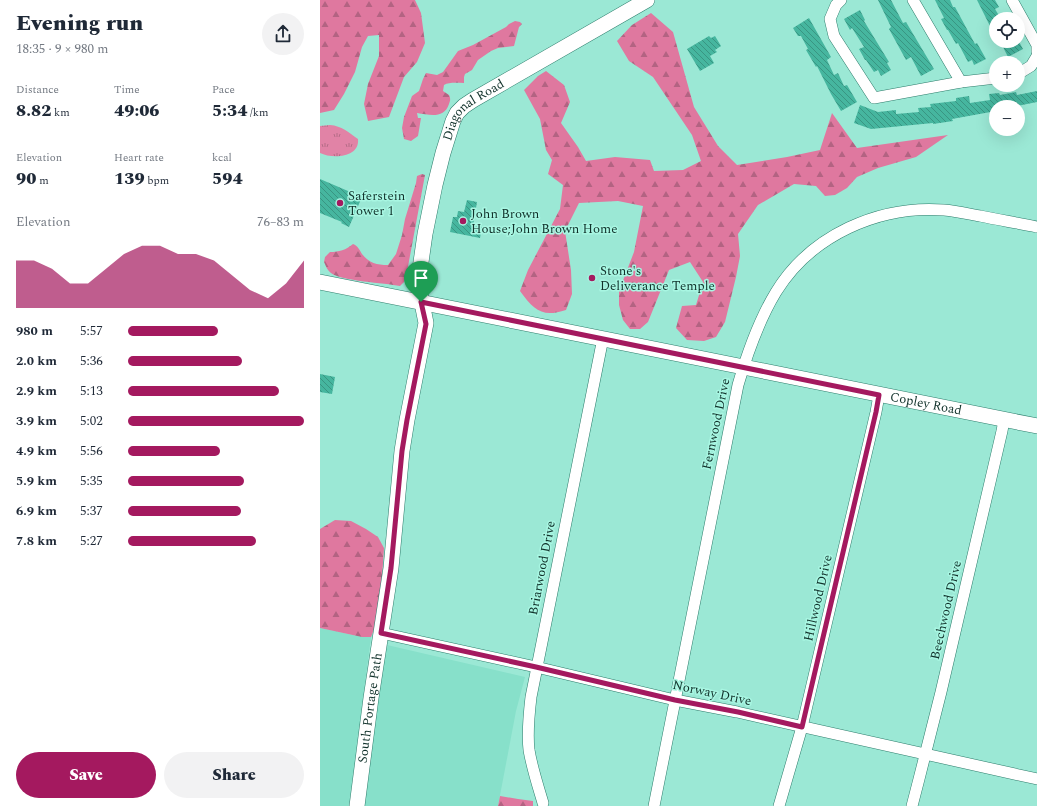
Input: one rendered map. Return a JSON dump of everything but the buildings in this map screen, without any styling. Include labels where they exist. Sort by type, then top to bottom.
[{"type":"street","name":"Diagonal Road","points":[[421,302],[418,283],[425,234],[443,153],[457,113],[473,100],[647,0]]},
{"type":"street","points":[[841,0],[836,5],[830,20],[834,36],[874,98],[961,82],[989,79]]},
{"type":"street","points":[[913,0],[961,82]]},
{"type":"street","points":[[1012,0],[1036,45],[1037,52]]},
{"type":"street","points":[[1025,70],[1031,66],[1037,56]]},
{"type":"street","name":"Fernwood Drive","points":[[654,806],[738,385],[762,318],[772,298],[792,271],[805,258],[830,238],[876,216],[911,210],[929,209],[952,211],[1037,227]]},
{"type":"street","name":"Copley Road","points":[[320,282],[1037,426]]},
{"type":"street","name":"South Portage Path","points":[[357,806],[371,698],[391,568],[402,451],[426,324],[421,302]]},
{"type":"street","name":"Briarwood Drive","points":[[543,803],[534,776],[529,749],[528,722],[536,667],[603,338]]},
{"type":"street","name":"Hillwood Drive","points":[[779,806],[802,727],[879,395]]},
{"type":"street","name":"Beechwood Drive","points":[[912,806],[984,512],[1004,420]]},
{"type":"street","name":"Norway Drive","points":[[381,633],[536,667],[675,700],[738,712],[1037,779]]},
{"type":"shaded area","points":[[320,628],[362,637],[371,637],[349,806],[320,806]]},
{"type":"shaded area","points":[[387,645],[525,677],[516,711],[498,806],[364,806],[371,747]]},
{"type":"green space","points":[[320,0],[415,0],[421,13],[425,43],[417,62],[404,77],[389,117],[368,121],[364,104],[368,84],[379,56],[379,35],[368,36],[362,47],[355,72],[334,110],[320,113]]},
{"type":"green space","points":[[651,13],[673,32],[694,107],[718,146],[737,165],[820,150],[832,113],[857,148],[948,135],[916,157],[878,168],[857,177],[847,188],[835,195],[825,196],[816,186],[794,184],[758,205],[738,234],[740,256],[725,322],[716,337],[704,341],[687,340],[676,328],[682,306],[696,305],[703,282],[690,262],[669,270],[648,322],[640,329],[630,329],[623,320],[619,305],[619,291],[634,252],[643,206],[618,201],[579,203],[565,231],[571,270],[572,294],[566,310],[551,313],[539,311],[520,291],[528,270],[560,209],[563,185],[548,174],[552,160],[546,150],[540,119],[524,90],[538,76],[546,71],[564,85],[570,102],[561,123],[586,161],[615,157],[650,160],[654,171],[683,170],[701,161],[692,135],[653,77],[629,61],[617,41],[632,25]]},
{"type":"green space","points":[[515,21],[522,24],[519,27],[514,46],[498,48],[478,60],[472,70],[465,74],[464,83],[451,83],[444,85],[443,91],[449,95],[450,99],[447,109],[436,115],[417,113],[418,118],[421,118],[418,136],[411,141],[404,139],[402,128],[404,117],[412,96],[419,91],[426,73],[437,75],[443,72],[458,51],[473,45]]},
{"type":"green space","points":[[330,125],[341,128],[358,139],[355,150],[338,156],[320,153],[320,126]]},
{"type":"green space","points":[[422,174],[425,175],[404,282],[400,286],[344,278],[331,273],[324,262],[325,257],[330,252],[336,252],[348,248],[353,244],[370,261],[380,265],[388,265],[396,254],[417,176]]},
{"type":"green space","points":[[335,520],[351,521],[366,529],[378,537],[384,548],[381,594],[377,622],[371,637],[362,637],[320,628],[320,529]]},
{"type":"green space","points":[[500,796],[533,801],[533,806],[498,806]]},
{"type":"place","name":"Saferstein Tower 1","points":[[340,203]]},
{"type":"place","name":"John Brown House;John Brown Home","points":[[463,221]]},
{"type":"place","name":"Stone's Deliverance Temple","points":[[592,278]]},
{"type":"route","points":[[421,302],[879,395],[802,727],[738,712],[675,700],[536,667],[381,633],[391,568],[402,451],[426,324],[421,302]]}]
